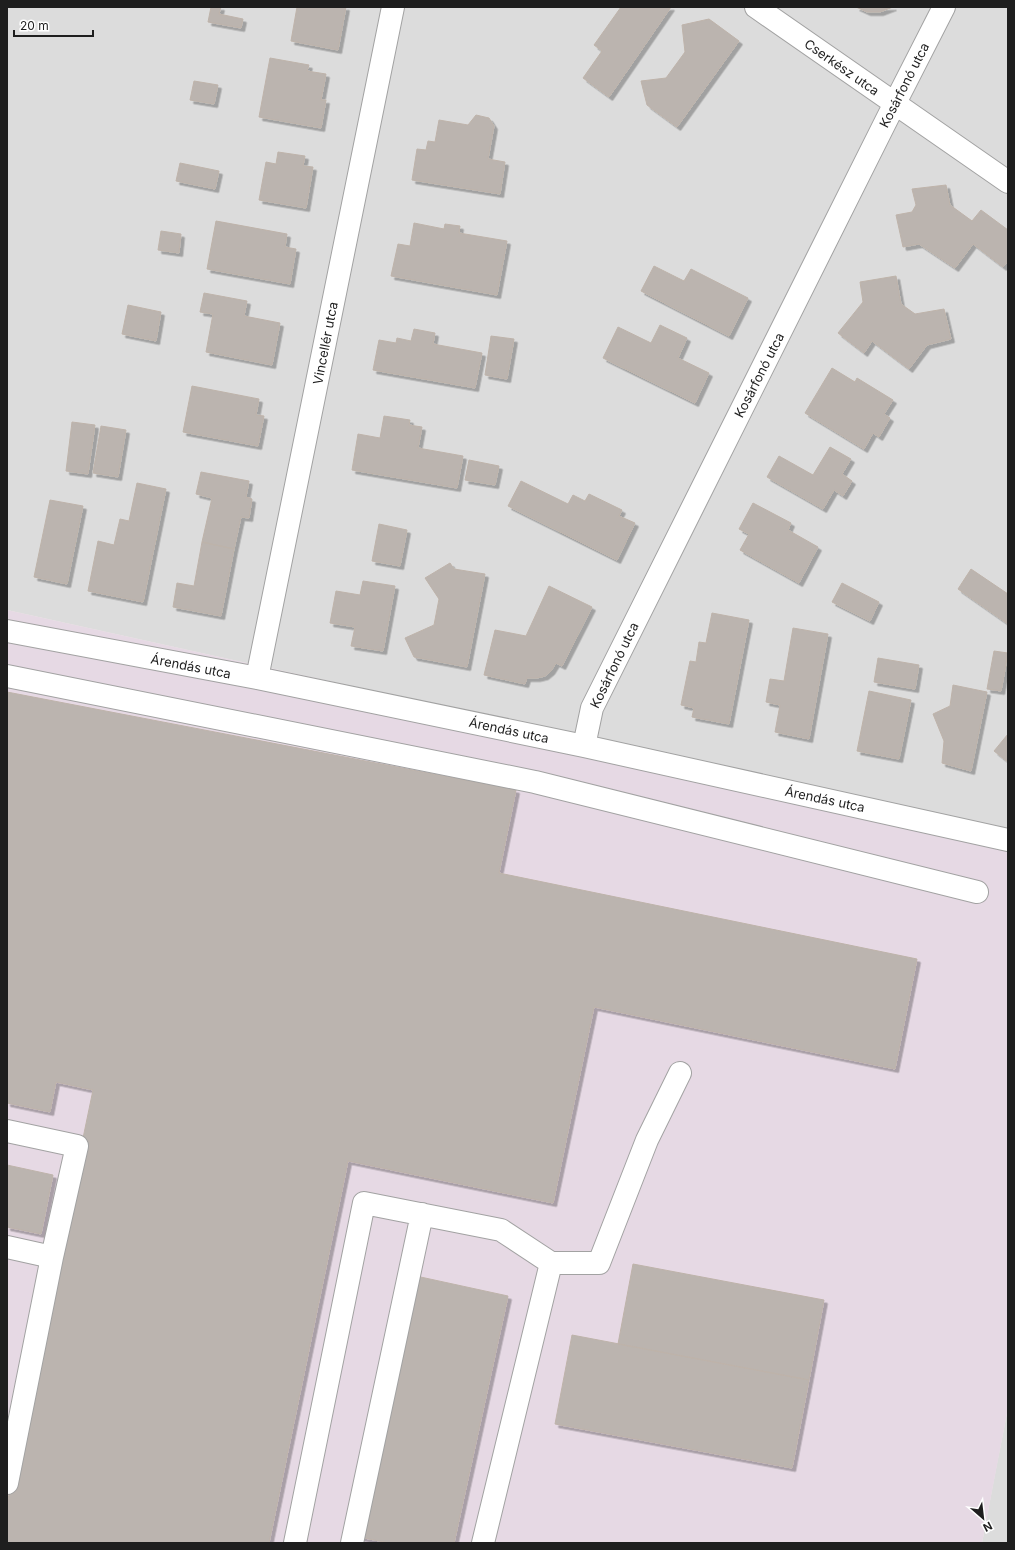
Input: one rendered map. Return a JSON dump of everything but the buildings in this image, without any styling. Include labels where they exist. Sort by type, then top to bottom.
[{"type":"street","name":"Vincellér utca","points":[[257,678],[393,7]]},
{"type":"street","name":"Cserkész utca","points":[[756,7],[1008,182]]},
{"type":"street","name":"Kosárfonó utca","points":[[584,746],[592,708],[944,7]]},
{"type":"street","name":"Árendás utca","points":[[7,631],[257,678],[584,746],[1008,840]]},
{"type":"street","points":[[7,676],[535,782],[977,892]]},
{"type":"street","points":[[295,1543],[364,1203],[501,1230],[551,1263],[599,1263],[647,1140],[680,1073]]},
{"type":"street","points":[[7,1130],[77,1146],[52,1257],[7,1483]]},
{"type":"street","points":[[352,1543],[422,1214]]},
{"type":"street","points":[[7,1247],[52,1257]]},
{"type":"street","points":[[482,1543],[551,1263]]},
{"type":"shaded area","points":[[7,7],[1008,7],[1008,831],[7,610]]},
{"type":"shaded area","points":[[7,610],[1008,831],[1008,1408],[982,1543],[7,1543]]},
{"type":"shaded area","points":[[1008,1408],[1008,1543],[982,1543],[996,1469]]}]
